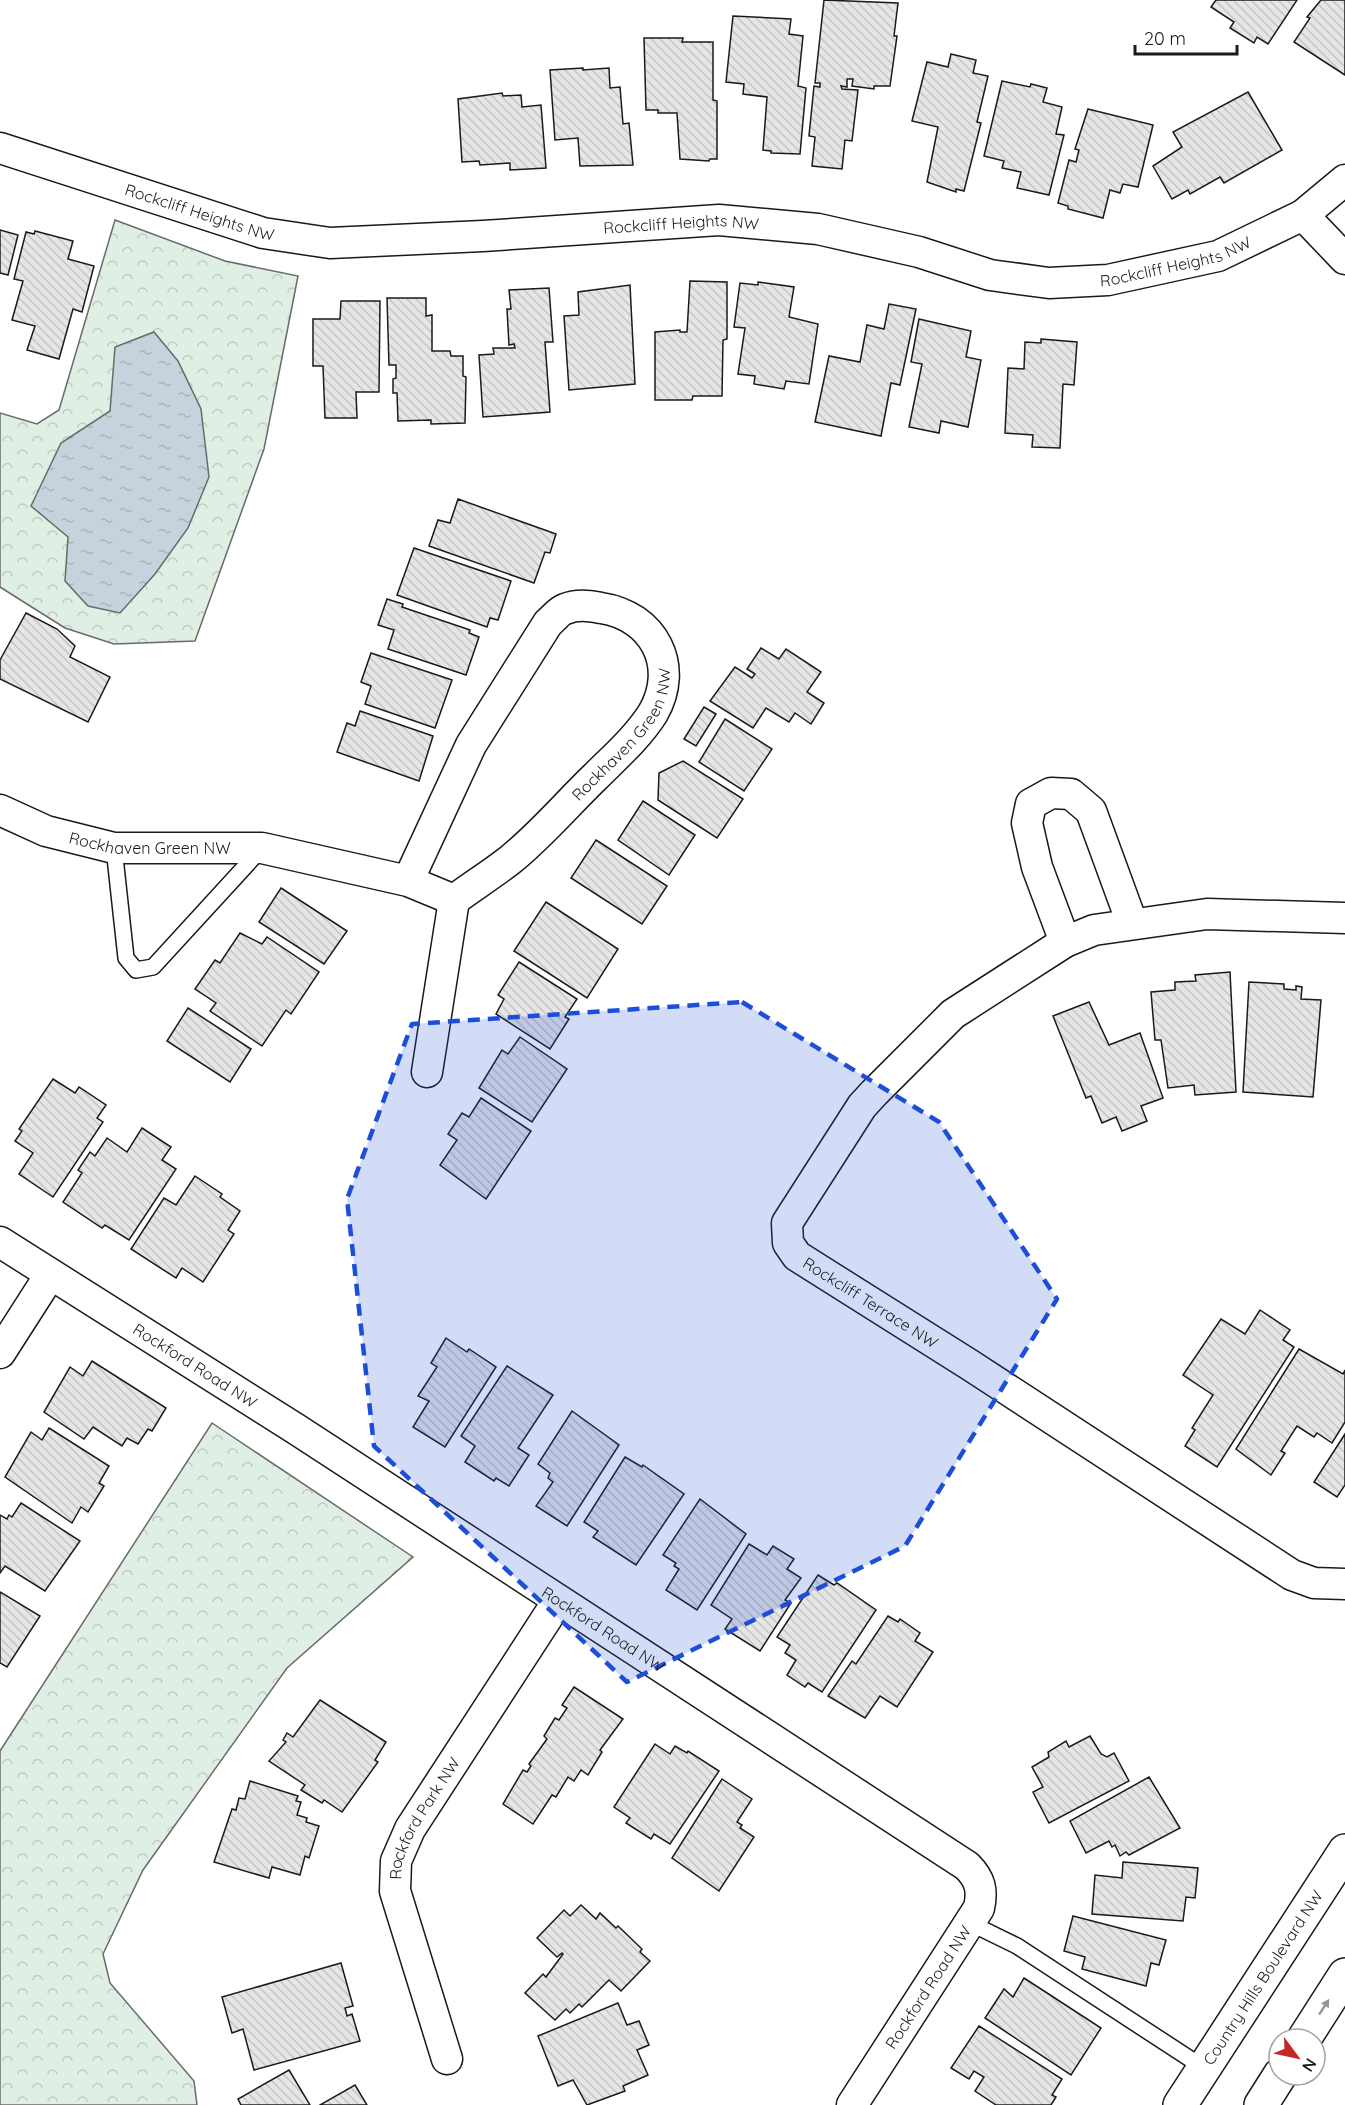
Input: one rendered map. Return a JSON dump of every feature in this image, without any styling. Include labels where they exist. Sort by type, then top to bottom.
[{"type":"main road","name":"Country Hills Boulevard NW","points":[[1180,2105],[1345,1851]]},
{"type":"main road","points":[[1312,2027],[1345,1975]]},
{"type":"main road","points":[[1261,2105],[1272,2087]]},
{"type":"street","name":"Rockcliff Heights NW","points":[[0,148],[263,233],[330,243],[483,236],[719,220],[818,229],[919,252],[990,275],[1049,284],[1108,280],[1218,256],[1303,215],[1345,180]]},
{"type":"street","points":[[1303,215],[1345,259]]},
{"type":"street","name":"Rockhaven Green NW","points":[[0,810],[46,831],[114,848],[262,848],[408,881],[454,900],[511,859],[624,749],[653,713],[661,694],[664,672],[662,654],[655,639],[635,622],[609,609],[583,605],[564,609],[548,623],[471,745],[408,881]]},
{"type":"street","points":[[1065,942],[1037,867],[1026,823],[1031,804],[1051,793],[1071,794],[1091,811],[1132,923]]},
{"type":"street","points":[[428,1072],[454,900]]},
{"type":"street","name":"Rockcliff Terrace NW","points":[[1345,918],[1207,914],[1095,930],[1065,942],[953,1014],[862,1106],[787,1223],[788,1243],[798,1256],[1292,1575],[1314,1583],[1345,1584]]},
{"type":"street","name":"Rockford Road NW","points":[[0,1242],[296,1430],[967,1866],[980,1883],[982,1893],[979,1908],[852,2105]]},
{"type":"street","points":[[0,1353],[50,1275]]},
{"type":"street","name":"Rockford Park NW","points":[[447,2059],[395,1891],[396,1861],[410,1828],[558,1601]]},
{"type":"lane","points":[[114,848],[126,958],[136,970],[143,971],[153,967],[262,848]]},
{"type":"lane","points":[[970,1923],[1017,1946],[1204,2068]]},
{"type":"highlighted area","points":[[742,1002],[939,1122],[1057,1299],[905,1546],[627,1682],[374,1446],[347,1199],[412,1024]]},
{"type":"green space","points":[[115,220],[225,261],[298,276],[264,449],[195,641],[114,644],[65,628],[0,587],[0,413],[37,424],[59,410]]},
{"type":"green space","points":[[212,1423],[413,1557],[287,1668],[143,1870],[103,1954],[110,1983],[194,2081],[197,2105],[0,2105],[0,1751]]},
{"type":"water","points":[[154,332],[178,361],[201,409],[209,477],[188,528],[155,574],[120,613],[88,606],[65,581],[68,537],[31,506],[61,443],[110,411],[115,347]]},
{"type":"building","points":[[824,0],[898,3],[894,36],[897,36],[890,86],[874,86],[874,89],[852,86],[853,79],[847,79],[847,87],[841,86],[842,89],[858,90],[852,141],[845,140],[842,169],[812,166],[815,137],[809,136],[814,86],[820,87],[820,83],[815,83]]},
{"type":"building","points":[[1216,0],[1297,0],[1268,44],[1257,37],[1254,43],[1230,28],[1234,22],[1211,7]]},
{"type":"building","points":[[1321,0],[1345,0],[1345,75],[1294,42],[1310,18],[1307,17]]},
{"type":"building","points":[[733,16],[791,19],[789,34],[803,36],[798,86],[806,88],[800,154],[771,153],[771,151],[763,150],[767,97],[743,94],[744,84],[726,82]]},
{"type":"building","points":[[644,38],[683,38],[682,42],[713,42],[713,100],[717,101],[717,159],[709,161],[680,159],[677,113],[658,113],[658,110],[646,110]]},
{"type":"building","points":[[951,54],[976,60],[973,73],[988,76],[977,122],[981,123],[964,191],[956,189],[956,192],[927,182],[938,127],[912,121],[927,62],[948,67]]},
{"type":"building","points":[[583,68],[583,70],[609,68],[610,88],[620,87],[623,124],[629,123],[633,165],[580,166],[578,138],[555,140],[550,70]]},
{"type":"building","points":[[1002,81],[1047,88],[1043,102],[1062,107],[1056,134],[1064,135],[1049,195],[1017,188],[1021,172],[1002,168],[1004,161],[984,156]]},
{"type":"building","points":[[1248,92],[1282,150],[1224,183],[1220,177],[1190,194],[1188,190],[1172,199],[1153,166],[1182,147],[1173,132]]},
{"type":"building","points":[[502,93],[503,96],[521,95],[522,107],[541,105],[546,168],[510,170],[510,163],[480,165],[479,161],[462,162],[458,99]]},
{"type":"building","points":[[1088,109],[1153,125],[1138,187],[1123,184],[1120,193],[1110,190],[1103,218],[1068,209],[1068,206],[1058,203],[1069,160],[1076,162],[1079,150],[1075,149]]},
{"type":"building","points":[[0,230],[18,235],[8,275],[0,273]]},
{"type":"building","points":[[35,231],[73,241],[68,259],[94,266],[82,312],[73,309],[59,359],[27,350],[35,326],[12,320],[23,281],[14,279],[26,232],[34,234]]},
{"type":"building","points":[[690,281],[727,282],[727,339],[723,340],[722,396],[693,396],[692,400],[655,400],[655,332],[680,330],[680,332],[687,332]]},
{"type":"building","points":[[758,282],[794,287],[789,317],[818,324],[809,384],[786,381],[784,389],[754,384],[755,376],[738,374],[745,328],[734,327],[740,283],[758,285]]},
{"type":"building","points":[[630,285],[635,384],[569,390],[564,316],[579,315],[578,292]]},
{"type":"building","points":[[549,288],[553,342],[545,342],[550,412],[483,417],[479,355],[494,354],[493,348],[515,348],[514,344],[509,345],[507,309],[511,309],[509,290]]},
{"type":"building","points":[[387,298],[426,298],[426,316],[432,315],[432,351],[450,351],[451,356],[463,356],[463,376],[466,377],[465,423],[431,424],[431,420],[398,421],[397,393],[393,393],[396,365],[389,365]]},
{"type":"building","points":[[341,301],[380,301],[379,392],[356,392],[357,418],[325,418],[323,366],[313,366],[313,319],[340,319]]},
{"type":"building","points":[[889,304],[916,309],[900,385],[891,383],[881,436],[815,422],[829,356],[860,362],[867,325],[884,329]]},
{"type":"building","points":[[919,319],[971,331],[966,357],[981,360],[968,427],[941,421],[939,433],[909,427],[922,364],[911,362]]},
{"type":"building","points":[[1041,339],[1077,342],[1074,385],[1063,384],[1060,448],[1032,447],[1033,435],[1005,433],[1008,368],[1024,369],[1025,342],[1041,343]]},
{"type":"building","points":[[458,499],[556,534],[550,553],[545,552],[534,583],[429,546],[438,520],[450,523]]},
{"type":"building","points":[[414,548],[511,581],[498,620],[490,618],[487,627],[397,595]]},
{"type":"building","points":[[387,599],[403,604],[402,607],[470,630],[469,633],[479,637],[466,675],[388,649],[394,630],[378,625]]},
{"type":"building","points":[[26,613],[57,629],[75,646],[70,657],[110,677],[88,722],[0,679],[0,660]]},
{"type":"building","points":[[761,648],[779,659],[786,649],[821,672],[807,692],[824,703],[811,724],[795,713],[789,722],[766,708],[753,728],[710,701],[735,667],[752,678],[755,674],[747,669]]},
{"type":"building","points":[[371,653],[452,680],[435,728],[365,704],[371,686],[361,682]]},
{"type":"building","points":[[704,707],[716,714],[696,746],[684,739]]},
{"type":"building","points":[[360,711],[433,736],[419,781],[337,752],[347,723],[355,726]]},
{"type":"building","points":[[725,719],[772,749],[744,791],[699,762]]},
{"type":"building","points":[[683,761],[743,799],[717,838],[658,800],[659,773]]},
{"type":"building","points":[[643,801],[695,835],[669,875],[618,840]]},
{"type":"building","points":[[596,840],[667,886],[642,924],[571,878]]},
{"type":"building","points":[[281,888],[347,931],[324,964],[259,922]]},
{"type":"building","points":[[546,902],[618,949],[587,998],[514,951]]},
{"type":"building","points":[[240,933],[262,944],[267,937],[319,972],[291,1014],[286,1010],[262,1046],[210,1011],[216,1003],[195,989],[215,960],[220,963]]},
{"type":"building","points":[[519,962],[577,999],[565,1017],[569,1019],[550,1049],[496,1014],[504,999],[498,995]]},
{"type":"building","points":[[1230,972],[1236,1092],[1195,1095],[1194,1085],[1168,1088],[1161,1040],[1155,1040],[1151,992],[1175,990],[1175,982],[1196,981],[1195,975]]},
{"type":"building","points":[[1249,982],[1284,984],[1284,989],[1296,990],[1296,986],[1302,987],[1301,999],[1321,1000],[1313,1097],[1243,1092]]},
{"type":"building","points":[[1089,1002],[1109,1045],[1140,1033],[1163,1098],[1141,1106],[1147,1121],[1122,1131],[1116,1117],[1102,1123],[1091,1096],[1086,1098],[1053,1016]]},
{"type":"building","points":[[188,1008],[251,1049],[230,1082],[167,1041]]},
{"type":"building","points":[[520,1037],[567,1069],[532,1122],[479,1088],[502,1050],[508,1054]]},
{"type":"building","points":[[53,1079],[75,1093],[79,1087],[106,1105],[97,1118],[103,1122],[53,1197],[19,1174],[33,1153],[15,1141],[22,1131],[19,1129]]},
{"type":"building","points":[[481,1098],[531,1131],[486,1199],[440,1165],[457,1140],[448,1134],[462,1113],[469,1117]]},
{"type":"building","points":[[142,1128],[171,1147],[162,1160],[176,1169],[129,1240],[105,1225],[102,1228],[63,1202],[82,1173],[78,1170],[90,1152],[95,1156],[107,1138],[127,1152]]},
{"type":"building","points":[[195,1176],[222,1194],[220,1197],[240,1211],[228,1230],[234,1234],[203,1282],[182,1268],[176,1278],[131,1249],[164,1198],[176,1205]]},
{"type":"building","points":[[1260,1310],[1290,1330],[1283,1340],[1294,1347],[1217,1467],[1185,1446],[1195,1430],[1192,1428],[1213,1395],[1183,1375],[1221,1319],[1245,1334]]},
{"type":"building","points":[[446,1338],[467,1352],[469,1349],[496,1367],[445,1447],[413,1427],[429,1401],[418,1396],[437,1367],[431,1363]]},
{"type":"building","points":[[1299,1349],[1343,1374],[1345,1370],[1345,1422],[1332,1443],[1317,1433],[1314,1437],[1297,1426],[1281,1451],[1285,1453],[1271,1475],[1236,1449]]},
{"type":"building","points":[[92,1361],[166,1408],[152,1431],[148,1429],[138,1444],[127,1438],[122,1446],[93,1427],[84,1439],[44,1412],[70,1367],[83,1376]]},
{"type":"building","points":[[507,1366],[553,1395],[518,1448],[529,1455],[509,1486],[496,1478],[494,1481],[465,1462],[475,1446],[461,1436]]},
{"type":"building","points":[[572,1411],[619,1445],[567,1526],[536,1506],[553,1482],[548,1478],[550,1473],[538,1464]]},
{"type":"building","points":[[49,1428],[109,1466],[99,1483],[104,1486],[88,1512],[81,1507],[72,1523],[5,1477],[31,1432],[42,1440]]},
{"type":"building","points":[[1345,1434],[1345,1485],[1337,1497],[1314,1482]]},
{"type":"building","points":[[625,1457],[642,1467],[643,1465],[684,1494],[636,1565],[593,1537],[598,1531],[584,1522]]},
{"type":"building","points":[[700,1499],[746,1534],[697,1610],[666,1590],[679,1569],[674,1566],[676,1563],[663,1555]]},
{"type":"building","points":[[21,1503],[80,1541],[45,1591],[5,1566],[0,1573],[0,1515],[7,1519],[9,1515],[12,1517]]},
{"type":"building","points":[[749,1544],[767,1555],[773,1546],[794,1559],[787,1569],[801,1578],[785,1600],[791,1603],[760,1651],[725,1629],[732,1619],[711,1605]]},
{"type":"building","points":[[818,1575],[834,1585],[837,1583],[876,1610],[822,1692],[808,1683],[805,1687],[787,1675],[796,1660],[785,1653],[790,1645],[777,1637]]},
{"type":"building","points":[[0,1592],[40,1616],[7,1667],[0,1663]]},
{"type":"building","points":[[888,1616],[898,1622],[900,1619],[920,1633],[915,1641],[933,1652],[897,1707],[880,1696],[865,1718],[828,1696],[852,1661],[856,1664]]},
{"type":"building","points":[[574,1687],[623,1719],[600,1750],[602,1752],[588,1775],[581,1770],[574,1781],[568,1777],[556,1797],[552,1795],[533,1824],[503,1804],[523,1770],[527,1772],[531,1766],[529,1764],[547,1739],[544,1736],[555,1718],[559,1720],[567,1708],[562,1705]]},
{"type":"building","points":[[320,1700],[386,1742],[375,1760],[378,1762],[342,1812],[324,1800],[322,1803],[301,1790],[305,1785],[269,1761],[286,1742],[283,1740],[287,1733],[293,1737]]},
{"type":"building","points":[[1090,1736],[1101,1754],[1107,1757],[1114,1753],[1129,1781],[1049,1823],[1033,1792],[1043,1787],[1032,1767],[1049,1757],[1048,1752],[1066,1741],[1069,1747]]},
{"type":"building","points":[[655,1744],[670,1754],[675,1746],[687,1753],[688,1751],[719,1771],[670,1844],[654,1834],[651,1839],[626,1823],[630,1818],[614,1807]]},
{"type":"building","points":[[1149,1777],[1180,1828],[1129,1855],[1126,1852],[1120,1856],[1115,1845],[1112,1847],[1109,1841],[1086,1853],[1070,1821]]},
{"type":"building","points":[[722,1779],[752,1799],[737,1822],[742,1825],[740,1828],[754,1837],[719,1891],[672,1858]]},
{"type":"building","points":[[250,1781],[298,1796],[296,1801],[301,1802],[297,1815],[307,1818],[306,1822],[319,1826],[309,1858],[305,1856],[300,1875],[272,1867],[269,1878],[214,1862],[232,1809],[236,1810],[239,1798],[245,1799]]},
{"type":"building","points":[[1123,1862],[1198,1868],[1195,1898],[1186,1897],[1183,1921],[1092,1914],[1095,1875],[1122,1878]]},
{"type":"building","points":[[581,1905],[596,1919],[600,1913],[616,1928],[618,1926],[642,1949],[640,1952],[650,1961],[621,1991],[609,1980],[582,2007],[579,2004],[570,2013],[566,2009],[555,2020],[525,1993],[543,1974],[546,1977],[563,1954],[557,1957],[537,1938],[564,1910],[570,1916]]},
{"type":"building","points":[[1073,1916],[1166,1940],[1159,1965],[1151,1963],[1146,1986],[1082,1969],[1085,1957],[1064,1951]]},
{"type":"building","points":[[341,1963],[353,2006],[345,2008],[347,2016],[352,2014],[360,2041],[254,2070],[243,2029],[232,2033],[222,1997]]},
{"type":"building","points":[[1024,1978],[1101,2028],[1071,2075],[985,2018],[1004,1989],[1013,1997]]},
{"type":"building","points":[[618,2003],[627,2025],[639,2021],[649,2045],[637,2050],[648,2075],[623,2086],[625,2091],[587,2105],[573,2080],[558,2086],[538,2036]]},
{"type":"building","points":[[979,2026],[1062,2079],[1052,2095],[1056,2097],[1051,2105],[996,2105],[975,2091],[984,2077],[974,2071],[969,2079],[951,2068]]},
{"type":"building","points":[[289,2070],[310,2105],[241,2105],[238,2099]]},
{"type":"building","points":[[355,2085],[367,2105],[320,2105]]}]
